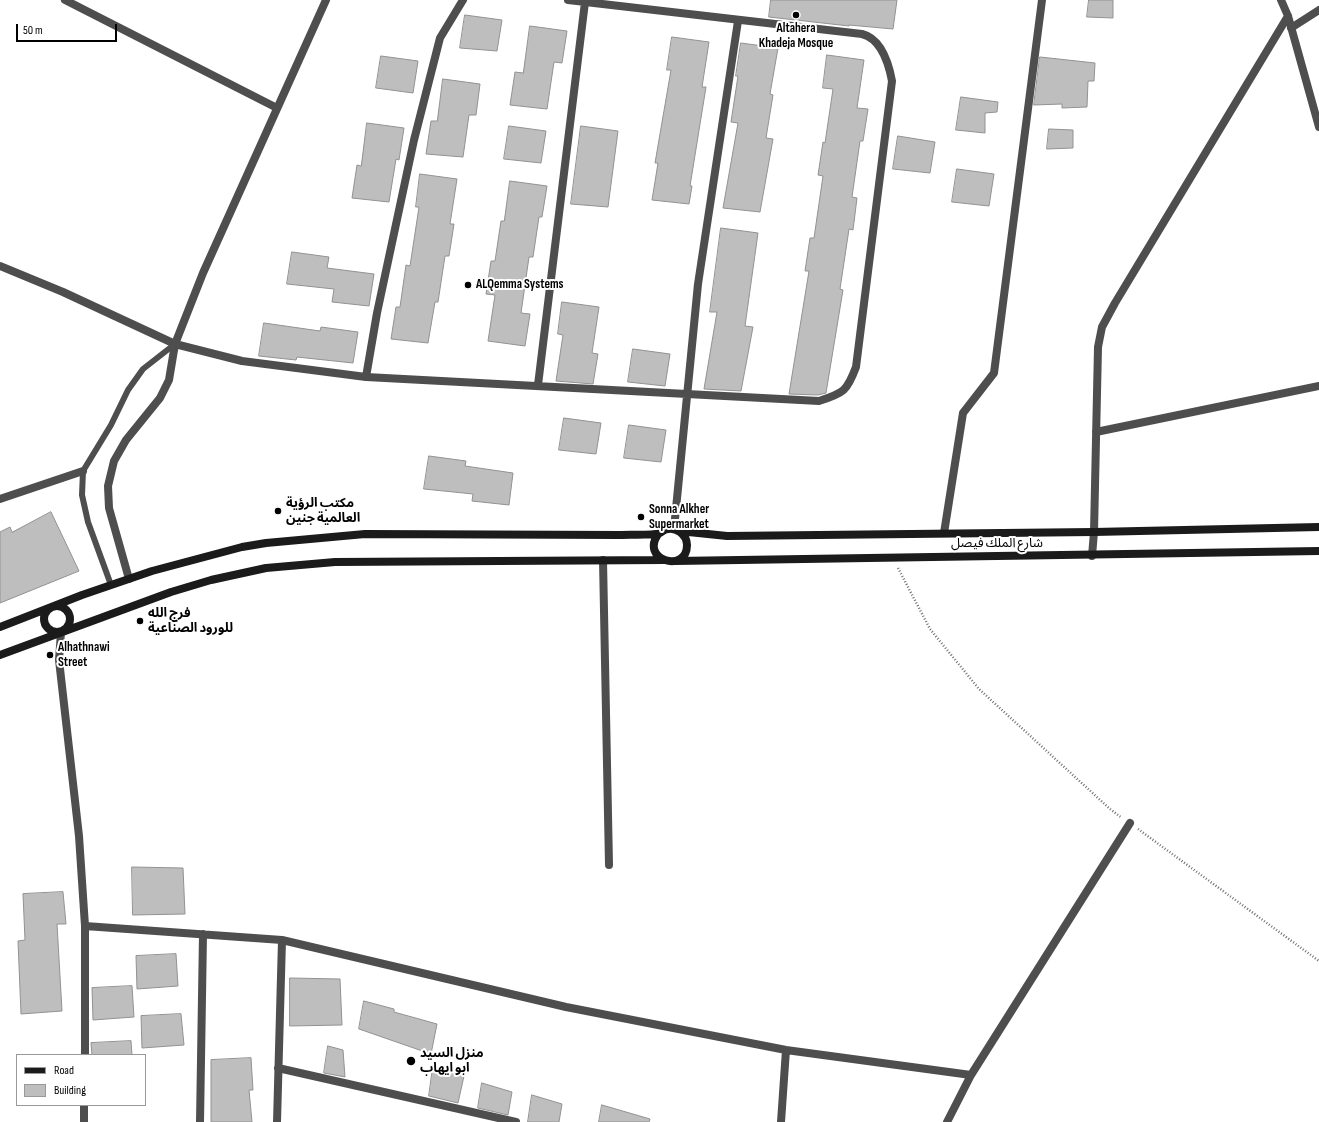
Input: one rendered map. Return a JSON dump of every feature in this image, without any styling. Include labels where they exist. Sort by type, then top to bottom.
[{"type":"main road","name":"شارع الملك فيصل","points":[[677,530],[727,536],[1094,532],[1319,526]]},
{"type":"main road","points":[[0,627],[129,579],[242,547],[304,539],[365,534],[620,535],[660,533],[669,529],[677,530],[686,540],[686,550],[684,555],[674,561],[603,560],[335,562],[266,568],[218,578],[171,592],[0,656]]},
{"type":"main road","points":[[660,533],[654,542],[654,547],[659,557],[664,560]]},
{"type":"main road","name":"شارع الملك فيصل","points":[[674,561],[892,557],[1092,556],[1319,551]]},
{"type":"main road","points":[[53,606],[62,607],[69,613],[70,622],[65,630],[61,632],[53,632],[44,623],[46,611],[53,606]]},
{"type":"street","points":[[65,0],[276,108]]},
{"type":"street","points":[[129,579],[109,508],[108,486],[114,462],[126,440],[160,398],[169,380],[175,344],[203,273],[276,108],[326,0]]},
{"type":"street","points":[[366,377],[377,313],[414,140],[438,45],[442,32],[463,0]]},
{"type":"street","points":[[0,266],[63,292],[175,344],[242,361],[366,377],[819,401],[834,396],[848,387],[856,367],[892,81],[889,65],[875,41],[866,35],[568,0]]},
{"type":"street","points":[[944,533],[963,413],[994,373],[1042,0]]},
{"type":"street","points":[[1281,0],[1288,16],[1319,127]]},
{"type":"street","points":[[538,385],[585,2]]},
{"type":"street","points":[[1291,28],[1319,10]]},
{"type":"street","points":[[1092,556],[1094,532],[1098,347],[1102,327],[1115,302],[1288,16]]},
{"type":"street","points":[[677,530],[687,394],[698,284],[738,21]]},
{"type":"street","points":[[1096,432],[1319,386]]},
{"type":"street","points":[[0,499],[83,471]]},
{"type":"street","points":[[603,560],[609,865]]},
{"type":"street","points":[[61,632],[59,660],[79,836],[85,926],[85,1054]]},
{"type":"street","points":[[947,1122],[971,1075],[1130,823]]},
{"type":"street","points":[[85,926],[282,940],[566,1007],[786,1050],[971,1075]]},
{"type":"street","points":[[200,1122],[203,934]]},
{"type":"street","points":[[277,1122],[282,940]]},
{"type":"street","points":[[781,1122],[786,1050]]},
{"type":"street","points":[[278,1068],[516,1122]]},
{"type":"street","points":[[84,1106],[84,1122]]},
{"type":"lane","points":[[111,585],[88,522],[82,495],[83,471],[111,425],[128,390],[144,369],[175,344]]},
{"type":"path","points":[[892,557],[930,629],[979,689],[1110,809],[1319,961]]},
{"type":"building","points":[[771,0],[897,0],[893,29],[849,26],[769,17]]},
{"type":"building","points":[[1089,0],[1113,0],[1113,18],[1087,17]]},
{"type":"building","points":[[465,15],[502,20],[497,51],[460,48]]},
{"type":"building","points":[[530,26],[567,31],[562,63],[554,62],[547,109],[510,105],[515,72],[523,73]]},
{"type":"building","points":[[672,37],[709,42],[702,87],[706,87],[690,186],[692,186],[689,204],[652,200],[658,163],[655,163],[671,70],[667,70]]},
{"type":"building","points":[[741,43],[778,48],[770,94],[773,95],[766,138],[773,139],[760,212],[723,208],[738,123],[731,122]]},
{"type":"building","points":[[827,55],[864,60],[857,108],[868,109],[863,141],[860,141],[852,197],[857,198],[853,230],[849,229],[840,289],[843,290],[826,393],[818,395],[789,394],[809,271],[805,271],[810,238],[814,238],[823,176],[818,175],[823,142],[825,143],[833,89],[823,88]]},
{"type":"building","points":[[381,56],[418,61],[413,93],[376,88]]},
{"type":"building","points":[[1040,57],[1095,63],[1094,81],[1088,81],[1087,107],[1062,108],[1062,104],[1034,105]]},
{"type":"building","points":[[443,79],[480,84],[476,115],[469,115],[463,157],[426,154],[431,121],[437,121]]},
{"type":"building","points":[[961,97],[998,102],[997,112],[985,113],[985,133],[956,130]]},
{"type":"building","points":[[367,123],[404,128],[399,160],[396,159],[389,202],[352,198],[357,165],[361,166]]},
{"type":"building","points":[[509,126],[546,131],[541,163],[504,159]]},
{"type":"building","points":[[581,126],[618,131],[608,207],[571,204]]},
{"type":"building","points":[[1049,129],[1073,130],[1073,148],[1047,149]]},
{"type":"building","points":[[898,136],[935,142],[930,173],[893,169]]},
{"type":"building","points":[[957,169],[994,174],[989,206],[952,202]]},
{"type":"building","points":[[420,174],[457,179],[450,224],[454,224],[449,256],[445,256],[438,302],[435,302],[428,343],[391,339],[396,307],[400,307],[406,265],[410,266],[419,207],[416,207]]},
{"type":"building","points":[[510,181],[547,186],[542,217],[539,217],[533,257],[529,257],[521,313],[530,314],[525,346],[488,341],[495,295],[486,294],[491,261],[495,261],[501,221],[504,221]]},
{"type":"building","points":[[721,228],[758,233],[745,326],[753,327],[741,391],[704,389],[717,312],[710,312]]},
{"type":"building","points":[[292,252],[329,257],[327,268],[374,274],[369,306],[332,302],[334,289],[287,284]]},
{"type":"building","points":[[562,302],[599,307],[592,353],[598,354],[593,384],[556,381],[563,335],[558,334]]},
{"type":"building","points":[[264,323],[320,331],[321,327],[358,332],[353,363],[297,357],[296,360],[259,356]]},
{"type":"building","points":[[633,349],[670,354],[665,386],[628,382]]},
{"type":"building","points":[[564,418],[601,423],[596,454],[559,450]]},
{"type":"building","points":[[629,425],[666,430],[661,462],[624,458]]},
{"type":"building","points":[[429,456],[466,461],[465,466],[513,473],[509,505],[472,501],[473,494],[424,489]]},
{"type":"building","points":[[51,512],[79,571],[0,603],[0,532],[10,527],[12,532]]},
{"type":"building","points":[[132,867],[183,868],[185,914],[133,915]]},
{"type":"building","points":[[63,892],[66,924],[57,924],[62,1011],[21,1014],[18,941],[25,940],[23,894]]},
{"type":"building","points":[[176,954],[178,986],[137,989],[136,956]]},
{"type":"building","points":[[290,978],[340,979],[342,1025],[290,1026]]},
{"type":"building","points":[[132,986],[134,1017],[93,1020],[92,988]]},
{"type":"building","points":[[364,1001],[394,1009],[394,1012],[437,1024],[431,1054],[359,1029]]},
{"type":"building","points":[[181,1014],[184,1045],[142,1048],[141,1016]]},
{"type":"building","points":[[131,1041],[132,1054],[92,1054],[91,1043]]},
{"type":"building","points":[[328,1046],[343,1050],[345,1077],[324,1073]]},
{"type":"building","points":[[251,1058],[253,1090],[249,1090],[252,1122],[211,1122],[211,1060]]},
{"type":"building","points":[[433,1067],[464,1076],[458,1103],[429,1096]]},
{"type":"building","points":[[482,1083],[512,1092],[508,1115],[478,1108]]},
{"type":"building","points":[[532,1095],[562,1104],[559,1122],[528,1122]]},
{"type":"building","points":[[602,1105],[650,1119],[649,1122],[599,1122]]},
{"type":"place","name":"Altahera Khadeja Mosque","points":[[796,15]]},
{"type":"place","name":"ALQemma Systems","points":[[468,285]]},
{"type":"place","name":"مكتب الرؤية العالمية جنين","points":[[278,511]]},
{"type":"place","name":"Sonna Alkher Supermarket","points":[[641,517]]},
{"type":"place","name":"فرج الله للورود الصناعية","points":[[140,621]]},
{"type":"place","name":"Alhathnawi Street","points":[[50,655]]},
{"type":"place","name":"منزل السيد ابو ايهاب","points":[[411,1061]]}]
